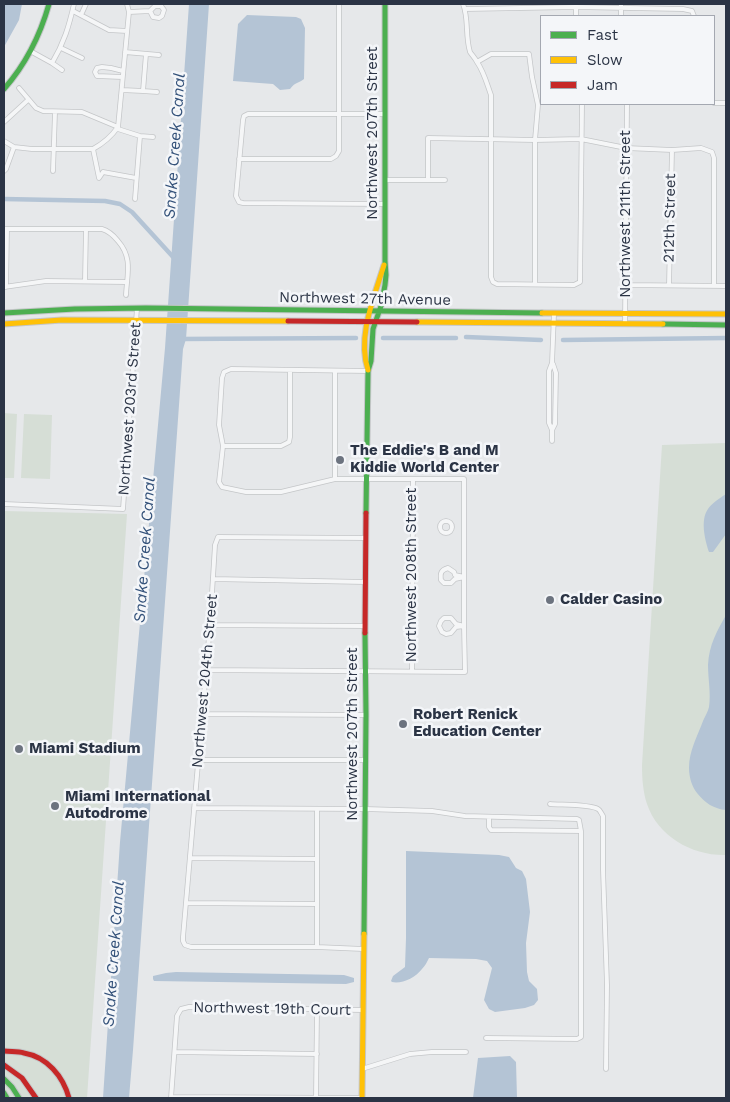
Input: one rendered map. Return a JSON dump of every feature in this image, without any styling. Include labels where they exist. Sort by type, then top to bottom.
[{"type":"main road","points":[[4,89],[23,67],[32,52],[43,26],[49,4]]},
{"type":"main road","name":"Northwest 207th Street","points":[[368,371],[371,362],[375,322],[386,276],[385,4]]},
{"type":"main road","name":"Northwest 207th Street","points":[[362,1098],[368,371],[365,361],[365,329],[385,261]]},
{"type":"main road","name":"Northwest 27th Avenue","points":[[4,313],[81,308],[137,308],[554,314],[726,314]]},
{"type":"main road","points":[[29,311],[29,322]]},
{"type":"main road","points":[[460,313],[460,323]]},
{"type":"main road","points":[[694,314],[704,325],[714,314]]},
{"type":"main road","name":"Northwest 27th Avenue","points":[[4,324],[71,320],[190,320],[726,325]]},
{"type":"main road","points":[[4,1052],[32,1055],[48,1064],[63,1081],[69,1098]]},
{"type":"main road","points":[[4,1065],[22,1078],[36,1098]]},
{"type":"main road","points":[[4,1079],[19,1098]]},
{"type":"main road","points":[[4,1094],[7,1098]]},
{"type":"street","points":[[52,63],[61,48],[74,4]]},
{"type":"street","points":[[81,15],[86,4]]},
{"type":"street","points":[[4,141],[14,147],[32,149],[93,149],[111,137],[118,127],[129,12],[127,4]]},
{"type":"street","points":[[239,159],[331,159],[336,156],[339,151],[339,4]]},
{"type":"street","points":[[463,4],[471,53],[484,75],[491,95],[491,277],[493,282],[497,284],[574,285],[580,282],[582,105]]},
{"type":"street","points":[[465,9],[621,6],[683,9],[692,11],[694,15]]},
{"type":"street","points":[[576,7],[576,15]]},
{"type":"street","points":[[73,11],[109,30],[127,31]]},
{"type":"street","points":[[129,12],[150,11]]},
{"type":"street","points":[[61,48],[82,58]]},
{"type":"street","points":[[32,52],[62,70]]},
{"type":"street","points":[[125,52],[159,55]]},
{"type":"street","points":[[144,91],[146,54]]},
{"type":"street","points":[[477,62],[491,54],[529,54],[538,105],[535,140],[535,284]]},
{"type":"street","points":[[122,77],[97,76],[95,72],[97,68],[102,67],[123,71]]},
{"type":"street","points":[[19,88],[36,108],[44,111],[82,112],[118,127],[118,129],[140,136],[153,137]]},
{"type":"street","points":[[122,90],[157,92]]},
{"type":"street","points":[[4,122],[28,100]]},
{"type":"street","name":"Northwest 211th Street","points":[[625,324],[627,105]]},
{"type":"street","points":[[53,171],[55,112]]},
{"type":"street","points":[[385,114],[248,114],[244,116],[242,120],[236,196],[239,202],[243,204],[385,204]]},
{"type":"street","points":[[135,199],[140,136]]},
{"type":"street","points":[[428,180],[428,138],[581,139],[626,148],[672,150],[701,148],[712,152],[714,158],[714,286]]},
{"type":"street","points":[[4,172],[14,147]]},
{"type":"street","points":[[93,149],[100,178],[103,172],[136,178]]},
{"type":"street","name":"212th Street","points":[[669,286],[672,150]]},
{"type":"street","points":[[385,180],[445,180]]},
{"type":"street","points":[[126,282],[46,281],[5,287],[5,229],[102,229],[107,231],[124,247],[128,257],[126,295]]},
{"type":"street","points":[[85,281],[86,229]]},
{"type":"street","points":[[625,285],[726,286]]},
{"type":"street","name":"Northwest 203rd Street","points":[[4,504],[123,509],[137,308]]},
{"type":"street","points":[[552,441],[552,430],[556,424],[556,373],[552,363],[554,314]]},
{"type":"street","points":[[206,670],[466,672],[464,626],[464,480],[335,479],[281,492],[246,492],[222,487],[219,482],[223,446],[219,426],[224,372],[230,370],[368,371]]},
{"type":"street","points":[[223,446],[281,446],[289,442],[290,370]]},
{"type":"street","points":[[335,371],[335,479]]},
{"type":"street","name":"Northwest 208th Street","points":[[412,479],[412,671]]},
{"type":"street","points":[[453,527],[464,527]]},
{"type":"street","name":"Northwest 204th Street","points":[[317,947],[191,947],[183,941],[215,545],[218,537],[366,538]]},
{"type":"street","points":[[448,568],[455,575],[464,577],[455,579],[451,584],[440,580],[440,574],[448,568]]},
{"type":"street","points":[[213,580],[365,582]]},
{"type":"street","points":[[448,618],[451,618],[456,624],[464,626],[446,634],[442,632],[439,626],[442,619],[448,618]]},
{"type":"street","points":[[210,625],[365,626]]},
{"type":"street","points":[[202,714],[366,715]]},
{"type":"street","points":[[198,760],[366,760]]},
{"type":"street","points":[[550,804],[595,808],[603,816],[607,985],[606,1069]]},
{"type":"street","points":[[194,808],[432,811],[465,816],[579,820],[581,831],[581,1037],[577,1039],[486,1038]]},
{"type":"street","points":[[317,809],[317,947],[364,949]]},
{"type":"street","points":[[490,817],[489,827],[491,830],[581,831]]},
{"type":"street","points":[[190,858],[317,859]]},
{"type":"street","points":[[187,903],[317,904]]},
{"type":"street","name":"Northwest 19th Court","points":[[175,1052],[177,1016],[181,1009],[189,1007],[362,1010]]},
{"type":"street","points":[[316,1098],[317,1010]]},
{"type":"street","points":[[317,1054],[175,1052],[171,1098],[362,1098]]},
{"type":"street","points":[[362,1069],[410,1054],[466,1052]]},
{"type":"shaded area","points":[[4,413],[17,414],[14,478],[4,478]]},
{"type":"shaded area","points":[[24,414],[52,415],[50,479],[21,478]]},
{"type":"shaded area","points":[[726,443],[726,855],[701,852],[689,848],[668,835],[659,826],[647,804],[643,785],[642,765],[662,445]]},
{"type":"shaded area","name":"Miami International Autodrome","points":[[4,511],[127,514],[87,1098],[4,1098]]},
{"type":"water","points":[[4,4],[22,4],[19,20],[4,47]]},
{"type":"water","name":"Snake Creek Canal","points":[[189,4],[209,4],[133,1050],[129,1098],[103,1098],[120,842],[165,348]]},
{"type":"water","points":[[247,15],[296,17],[301,19],[305,28],[304,79],[290,89],[280,90],[273,84],[233,81],[238,24]]},
{"type":"water","points":[[726,494],[726,534],[713,552],[709,552],[704,530],[704,519],[708,509]]},
{"type":"water","points":[[726,615],[726,810],[707,803],[695,791],[692,785],[689,762],[696,738],[709,707],[708,665],[710,651]]},
{"type":"water","points":[[406,851],[499,855],[509,857],[516,868],[522,871],[526,879],[530,912],[526,943],[527,972],[529,981],[537,989],[538,1000],[534,1005],[495,1012],[489,1009],[484,1000],[492,968],[487,961],[476,959],[429,958],[423,968],[412,978],[400,982],[391,981],[393,976],[405,967]]},
{"type":"water","points":[[176,972],[344,975],[354,978],[354,982],[346,984],[154,981],[153,979],[153,976]]},
{"type":"water","points":[[510,1056],[516,1062],[517,1098],[473,1098],[478,1058]]},
{"type":"waterway","points":[[4,199],[105,201],[120,204],[132,212],[174,258]]},
{"type":"waterway","points":[[466,337],[541,340]]},
{"type":"waterway","points":[[180,339],[356,338]]},
{"type":"waterway","points":[[383,338],[456,338]]},
{"type":"waterway","points":[[563,340],[726,338]]},
{"type":"traffic: fast","points":[[4,89],[19,70],[31,49],[49,4]]},
{"type":"traffic: fast","points":[[366,513],[368,371],[371,361],[373,329],[381,306],[386,275],[385,4]]},
{"type":"traffic: fast","points":[[4,313],[146,308],[542,313]]},
{"type":"traffic: fast","points":[[663,324],[726,325]]},
{"type":"traffic: fast","points":[[364,934],[365,633]]},
{"type":"traffic: fast","points":[[4,1079],[19,1098]]},
{"type":"traffic: fast","points":[[4,1093],[7,1098]]},
{"type":"traffic: slow","points":[[368,370],[364,344],[368,317],[384,265]]},
{"type":"traffic: slow","points":[[542,313],[726,314]]},
{"type":"traffic: slow","points":[[4,324],[62,320],[288,321]]},
{"type":"traffic: slow","points":[[417,322],[663,324]]},
{"type":"traffic: slow","points":[[362,1098],[364,934]]},
{"type":"traffic: jam","points":[[288,321],[417,322]]},
{"type":"traffic: jam","points":[[365,633],[366,513]]},
{"type":"traffic: jam","points":[[4,1051],[32,1055],[47,1063],[63,1082],[69,1098]]},
{"type":"traffic: jam","points":[[4,1065],[22,1078],[36,1098]]},
{"type":"place","name":"The Eddie's B and M Kiddie World Center","points":[[340,460]]},
{"type":"place","name":"Calder Casino","points":[[550,600]]},
{"type":"place","name":"Robert Renick Education Center","points":[[403,724]]},
{"type":"place","name":"Miami Stadium","points":[[19,749]]},
{"type":"place","name":"Miami International Autodrome","points":[[55,806]]}]
